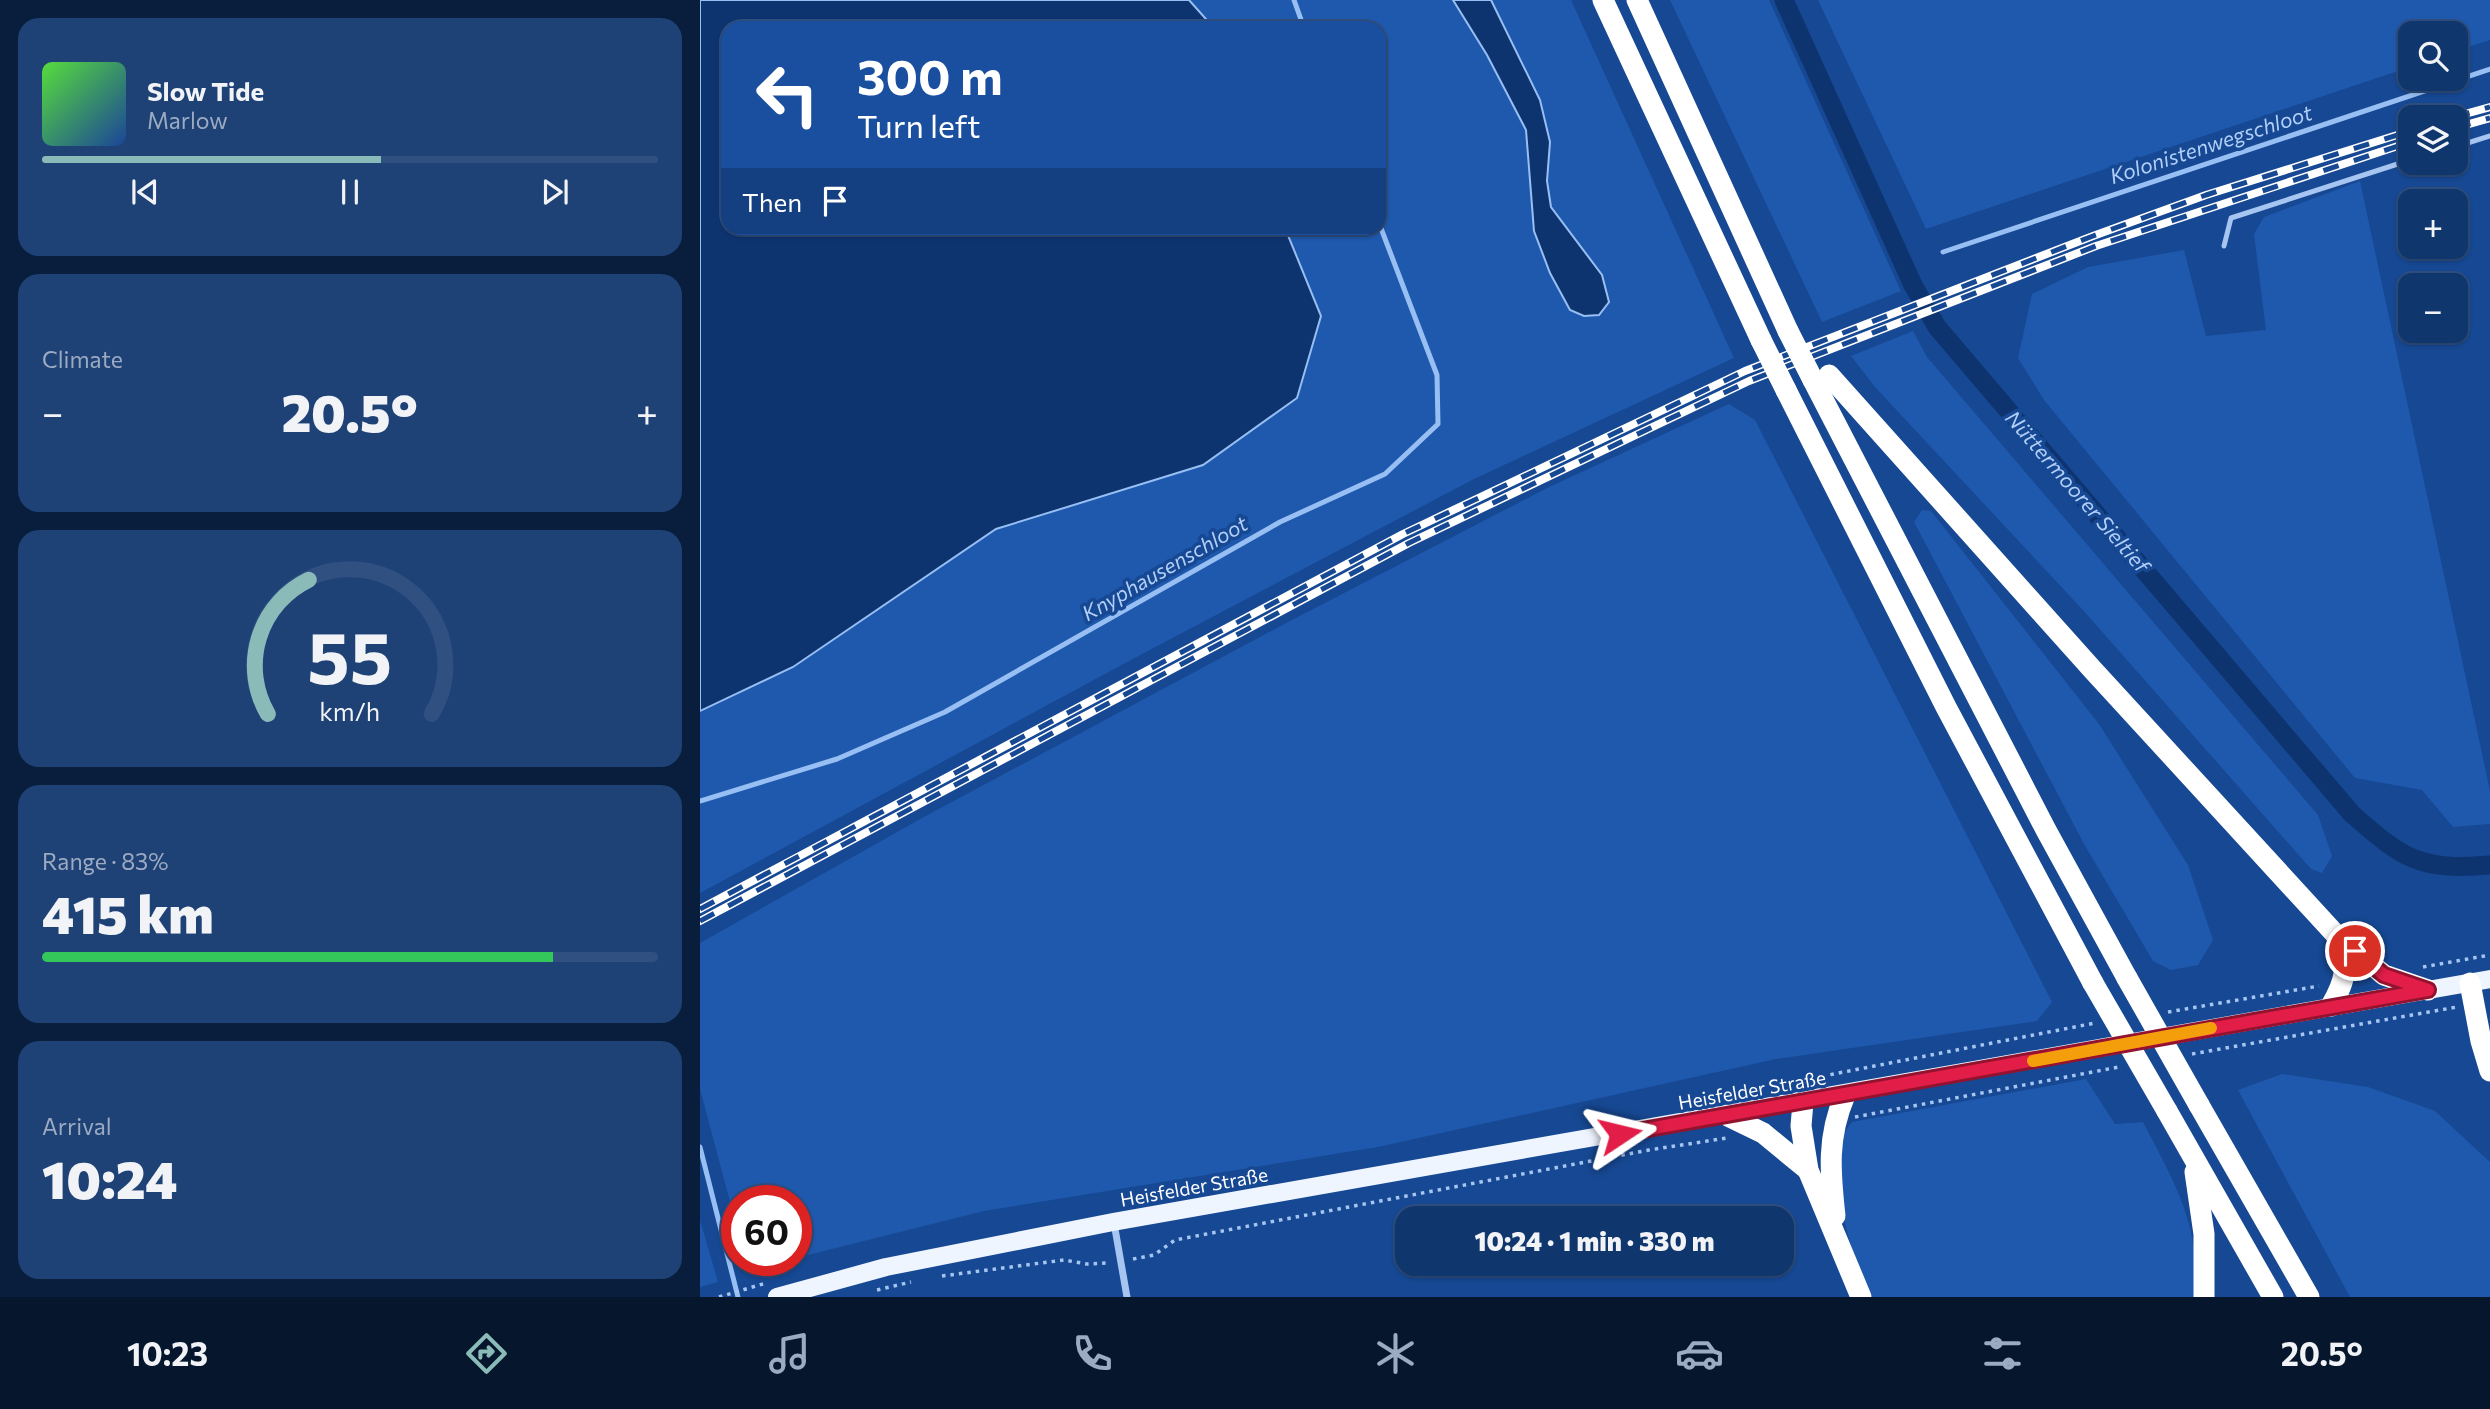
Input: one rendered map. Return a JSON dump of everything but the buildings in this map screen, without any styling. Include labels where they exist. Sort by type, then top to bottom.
[{"type":"highway","points":[[1603,0],[1665,140],[1786,390],[1946,708],[2093,983],[2273,1297]]},
{"type":"highway","points":[[1637,0],[1802,357],[2337,936],[2384,975],[2428,990]]},
{"type":"highway","points":[[1821,378],[2046,830],[2309,1297]]},
{"type":"highway","points":[[2331,1006],[2345,982],[2345,958],[2337,936]]},
{"type":"highway","points":[[2480,981],[2474,1004],[2490,1071]]},
{"type":"highway","points":[[1838,1242],[1831,1184],[1834,1121],[1845,1095]]},
{"type":"highway","points":[[1803,1102],[1801,1126],[1808,1170],[1861,1297]]},
{"type":"highway","points":[[1728,1116],[1763,1133],[1808,1170]]},
{"type":"highway","points":[[2193,1156],[2204,1234],[2204,1297]]},
{"type":"main road","name":"Heisfelder Straße","points":[[777,1297],[886,1267],[1114,1222],[1728,1116],[2480,981]]},
{"type":"street","points":[[1114,1222],[1127,1297]]},
{"type":"lane","points":[[2468,143],[2490,136]]},
{"type":"lane","points":[[2224,246],[2231,218],[2398,164]]},
{"type":"path","points":[[2198,1054],[2474,1004]]},
{"type":"path","points":[[1834,1121],[2060,1078]]},
{"type":"path","points":[[931,1277],[1064,1260],[1087,1264],[1120,1261],[1154,1255],[1175,1240],[1623,1154],[1763,1133]]},
{"type":"path","points":[[872,1290],[918,1280]]},
{"type":"path","points":[[721,1296],[752,1287]]},
{"type":"shaded area","points":[[700,0],[1189,0],[1208,21],[721,21],[721,235],[1288,235],[1321,316],[1297,398],[1203,465],[996,529],[793,667],[700,711]]},
{"type":"shaded area","points":[[1189,0],[1453,0],[1487,55],[1526,130],[1534,230],[1550,273],[1570,310],[1563,224],[1551,207],[1547,181],[1550,142],[1540,100],[1491,0],[1571,0],[1734,358],[1474,479],[1129,661],[700,893],[700,711],[793,667],[996,529],[1203,465],[1283,235],[1386,235],[1386,21],[1208,21]]},
{"type":"shaded area","points":[[1453,0],[1491,0],[1540,100],[1550,142],[1547,181],[1551,207],[1602,275],[1609,302],[1599,315],[1584,316],[1570,310],[1550,273],[1534,231],[1526,130],[1487,55]]},
{"type":"shaded area","points":[[1670,0],[1769,0],[1901,291],[1822,322]]},
{"type":"shaded area","points":[[1818,0],[2490,0],[2490,40],[2468,47],[2468,21],[2398,21],[2398,71],[1926,229]]},
{"type":"shaded area","points":[[2360,181],[2490,791],[2490,824],[2453,827],[2422,790],[2355,778],[2044,400],[2018,358],[2032,294],[2088,267],[2184,250],[2206,336],[2266,330],[2254,234],[2264,217]]},
{"type":"shaded area","points":[[1913,331],[1927,357],[2318,815],[2332,856],[2322,873],[2311,869],[2082,609],[1875,387],[1851,356]]},
{"type":"shaded area","points":[[1729,404],[1755,420],[2052,1002],[2037,1021],[1776,1059],[1378,1147],[984,1211],[812,1254],[812,1185],[726,1185],[700,1089],[700,943],[922,818],[1288,622],[1549,487]]},
{"type":"shaded area","points":[[1922,510],[1931,511],[2099,724],[2188,865],[2213,940],[2198,965],[2171,970],[2153,961],[2084,844],[1914,522]]},
{"type":"shaded area","points":[[2282,1074],[2368,1087],[2435,1111],[2490,1162],[2490,1297],[2350,1297],[2238,1090]]},
{"type":"shaded area","points":[[2086,1079],[2115,1124],[2143,1122],[2166,1166],[2189,1225],[2194,1247],[2197,1297],[1872,1297],[1857,1264],[1847,1232],[1841,1198],[1842,1146],[1852,1122]]},
{"type":"shaded area","points":[[700,1220],[718,1282],[700,1287]]},
{"type":"waterway","name":"Knyphausenschloot","points":[[1294,0],[1302,21]]},
{"type":"waterway","name":"Nüttermoorer Sieltief","points":[[1784,0],[1913,285],[1937,327],[2352,814],[2385,842],[2414,859],[2446,866],[2490,865]]},
{"type":"waterway","name":"Kolonistenwegschloot","points":[[1943,252],[2490,69]]},
{"type":"waterway","name":"Knyphausenschloot","points":[[700,801],[837,759],[945,712],[1280,522],[1385,474],[1438,424],[1437,375],[1384,235]]},
{"type":"waterway","name":"Knyphausenschloot","points":[[700,1147],[738,1297]]},
{"type":"railway","points":[[2468,113],[2490,107]]},
{"type":"railway","points":[[2468,124],[2490,118]]},
{"type":"railway","points":[[700,909],[1403,534],[1745,371],[2206,195],[2398,135]]},
{"type":"railway","points":[[700,921],[1409,543],[1749,381],[2096,246],[2398,146]]},
{"type":"slow traffic","points":[[2033,1061],[2211,1028]]},
{"type":"route","points":[[1620,1134],[2428,990],[2384,975],[2355,951]]}]
